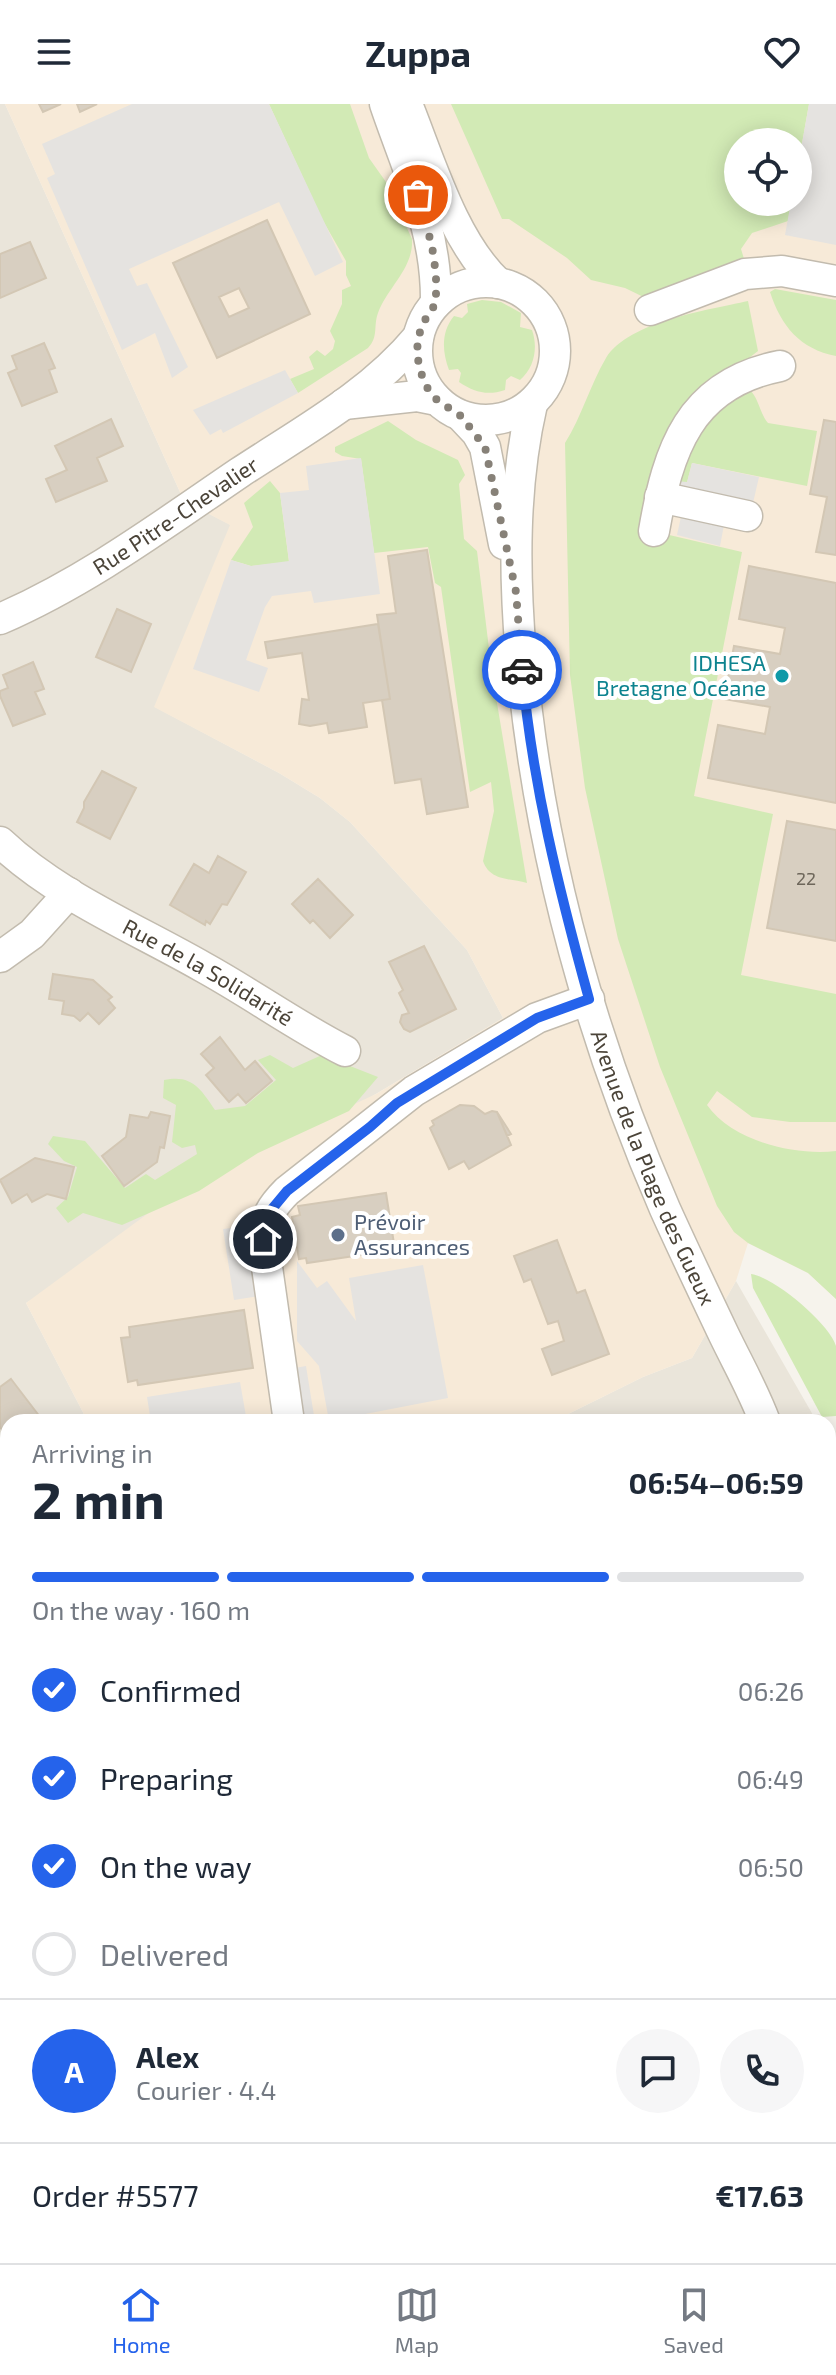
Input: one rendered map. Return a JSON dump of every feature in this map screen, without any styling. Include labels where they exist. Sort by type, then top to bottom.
[{"type":"street","points":[[385,104],[424,212],[435,261],[436,303]]},
{"type":"street","points":[[407,104],[463,236],[475,259],[498,283]]},
{"type":"street","points":[[650,310],[745,274],[782,271],[836,281]]},
{"type":"street","points":[[498,283],[512,287],[538,305],[553,332],[556,348],[550,379],[532,404],[498,420],[479,420],[449,408],[426,386],[417,354],[418,337],[436,303],[451,292],[466,285],[498,283]]},
{"type":"street","name":"Rue Pitre-Chevalier","points":[[0,619],[62,590],[129,549],[344,404],[400,359],[418,337]]},
{"type":"street","points":[[654,531],[672,454],[692,419],[718,393],[737,381],[749,374],[780,366]]},
{"type":"street","name":"Rue Pitre-Chevalier","points":[[344,404],[417,396],[449,408]]},
{"type":"street","name":"Avenue de la Plage des Gueux","points":[[516,592],[521,458],[532,404]]},
{"type":"street","name":"Avenue de la Plage des Gueux","points":[[449,408],[485,447],[516,592],[525,695],[540,804],[562,903],[589,999],[649,1170],[694,1272],[764,1414]]},
{"type":"street","points":[[660,497],[747,516]]},
{"type":"street","name":"Rue de la Solidarité","points":[[0,842],[28,867],[69,893],[207,969],[303,1029],[345,1051]]},
{"type":"street","points":[[0,957],[32,934],[69,893]]},
{"type":"street","points":[[288,1414],[263,1239],[267,1215],[275,1203],[414,1091],[537,1018],[589,999]]},
{"type":"shaded area","points":[[0,104],[5,104],[184,501],[231,525],[155,707],[279,773],[320,798],[350,822],[467,950],[503,1018],[26,1303],[84,1414],[0,1414]]},
{"type":"shaded area","points":[[5,104],[836,104],[836,1299],[808,1273],[748,1243],[736,1281],[692,1358],[643,1377],[568,1414],[84,1414],[26,1303],[199,1176],[376,1094],[503,1018],[467,950],[350,822],[320,798],[279,773],[154,707],[230,525],[184,501]]},
{"type":"shaded area","points":[[132,104],[269,104],[343,262],[315,276],[279,202],[129,269],[137,286],[147,283],[188,367],[172,378],[155,333],[122,350],[47,178],[55,174],[42,144]]},
{"type":"shaded area","points":[[809,104],[836,104],[836,245],[785,235],[788,216],[812,216],[812,128],[805,128]]},
{"type":"shaded area","points":[[285,370],[298,393],[223,433],[221,429],[210,435],[193,410]]},
{"type":"shaded area","points":[[361,458],[380,594],[314,603],[311,591],[272,596],[246,660],[268,668],[259,692],[193,669],[231,560],[251,566],[289,561],[280,493],[309,490],[306,466]]},
{"type":"shaded area","points":[[692,463],[759,477],[747,529],[724,525],[720,546],[677,535],[681,517],[668,514],[676,481],[687,482]]},
{"type":"shaded area","points":[[249,1226],[259,1296],[234,1300],[223,1229]]},
{"type":"shaded area","points":[[297,1261],[317,1288],[327,1281],[356,1321],[349,1278],[423,1265],[448,1398],[365,1414],[328,1414],[319,1366],[297,1341]]},
{"type":"shaded area","points":[[736,1281],[812,1414],[568,1414],[643,1377],[692,1358]]},
{"type":"shaded area","points":[[306,1366],[314,1414],[302,1414],[295,1368]]},
{"type":"shaded area","points":[[240,1382],[246,1414],[150,1414],[147,1397]]},
{"type":"green space","points":[[269,104],[350,104],[369,158],[386,182],[412,239],[409,259],[378,313],[371,344],[298,393],[290,379],[314,369],[309,357],[317,350],[325,356],[333,349],[335,341],[330,331],[342,304],[342,290],[351,286],[346,275],[346,261],[322,219]]},
{"type":"green space","points":[[451,104],[809,104],[805,128],[724,128],[724,216],[789,216],[788,221],[752,233],[741,249],[745,262],[658,304],[625,288],[591,280],[567,258],[509,219],[502,219]]},
{"type":"green space","points":[[775,289],[836,300],[836,356],[812,348],[794,334],[775,304],[770,292]]},
{"type":"green space","points":[[482,300],[501,302],[521,313],[520,327],[532,330],[535,343],[532,363],[525,375],[520,380],[511,376],[506,380],[505,390],[492,393],[475,391],[459,382],[461,373],[458,369],[449,370],[444,349],[445,335],[454,316],[462,318],[468,312],[467,304]]},
{"type":"green space","points":[[748,301],[758,351],[701,395],[665,534],[742,552],[694,796],[773,814],[741,975],[836,994],[836,1122],[790,1122],[752,1117],[717,1091],[707,1105],[718,1118],[748,1137],[802,1151],[836,1151],[836,1299],[808,1273],[748,1243],[734,1232],[717,1206],[660,1067],[618,939],[585,788],[570,675],[565,443],[595,379],[606,358],[617,345],[632,335],[671,319]]},
{"type":"green space","points":[[749,389],[768,423],[817,431],[807,486],[692,463],[687,483],[676,481],[679,464],[711,414]]},
{"type":"green space","points":[[388,421],[416,440],[458,460],[465,475],[459,484],[464,539],[477,551],[492,673],[527,883],[495,875],[483,861],[494,811],[491,782],[470,792],[441,587],[435,583],[428,547],[374,553],[361,459],[335,452],[335,447]]},
{"type":"green space","points":[[270,481],[280,493],[289,562],[251,566],[231,560],[253,527],[244,503]]},
{"type":"green space","points":[[270,1055],[293,1068],[322,1055],[378,1077],[349,1111],[258,1153],[199,1191],[122,1225],[83,1213],[68,1223],[56,1208],[68,1197],[77,1167],[64,1161],[48,1144],[53,1136],[85,1141],[125,1188],[146,1174],[155,1180],[197,1154],[195,1145],[182,1148],[172,1142],[176,1105],[163,1098],[164,1080],[189,1081],[215,1110],[245,1106],[276,1080],[258,1060]]},
{"type":"green space","points":[[751,1274],[773,1283],[800,1302],[831,1336],[836,1346],[836,1414],[820,1414],[753,1288]]},
{"type":"building","points":[[39,104],[61,104],[43,112]]},
{"type":"building","points":[[77,104],[97,104],[80,112]]},
{"type":"building","points":[[267,220],[310,314],[217,358],[173,263]],"holes":[[[239,288],[249,308],[229,317],[219,297]]]},
{"type":"building","points":[[30,242],[46,278],[0,298],[0,254]]},
{"type":"building","points":[[44,343],[55,368],[49,370],[57,392],[22,406],[8,373],[17,369],[12,356]]},
{"type":"building","points":[[111,419],[123,446],[97,458],[107,481],[56,502],[46,479],[67,470],[55,446]]},
{"type":"building","points":[[824,420],[836,422],[836,555],[816,552],[827,497],[810,494]]},
{"type":"building","points":[[427,550],[468,807],[427,814],[421,779],[395,783],[382,700],[390,699],[377,615],[396,613],[388,556]]},
{"type":"building","name":"IDHESA Bretagne Océane","points":[[749,566],[836,583],[836,803],[708,778],[718,725],[765,734],[770,707],[724,699],[734,646],[780,654],[785,628],[739,619]]},
{"type":"building","points":[[117,609],[151,624],[131,672],[96,657]]},
{"type":"building","points":[[378,624],[390,699],[363,703],[367,727],[329,733],[327,723],[299,724],[302,699],[309,700],[302,653],[268,658],[265,642]]},
{"type":"building","points":[[33,662],[44,689],[35,692],[45,714],[13,726],[0,696],[0,691],[8,688],[3,675]]},
{"type":"building","points":[[102,771],[136,788],[110,839],[77,822],[84,802]]},
{"type":"building","points":[[787,821],[836,830],[836,941],[767,928]]},
{"type":"building","points":[[218,856],[246,872],[227,905],[222,904],[210,924],[206,921],[205,925],[170,905],[194,864],[209,873]]},
{"type":"building","points":[[318,879],[353,915],[330,938],[292,904]]},
{"type":"building","points":[[424,946],[456,1009],[410,1032],[400,1022],[402,1015],[409,1013],[399,993],[403,990],[389,962]]},
{"type":"building","points":[[53,974],[93,980],[112,997],[108,1000],[115,1008],[99,1024],[88,1013],[80,1021],[74,1016],[62,1014],[64,1001],[49,999]]},
{"type":"building","points":[[220,1037],[245,1070],[255,1061],[272,1081],[246,1103],[238,1094],[229,1102],[206,1075],[214,1068],[201,1054]]},
{"type":"building","points":[[460,1105],[474,1106],[485,1114],[497,1112],[511,1145],[469,1169],[464,1161],[449,1169],[430,1128],[434,1125],[432,1121]]},
{"type":"building","points":[[151,1112],[170,1116],[164,1148],[160,1147],[157,1162],[124,1186],[102,1156],[126,1137],[130,1115],[148,1118]]},
{"type":"building","points":[[497,1112],[511,1134],[507,1136]]},
{"type":"building","points":[[35,1158],[74,1167],[66,1199],[47,1194],[32,1202],[27,1194],[12,1203],[0,1180]]},
{"type":"building","points":[[386,1193],[395,1250],[307,1263],[306,1258],[299,1259],[292,1217],[300,1215],[298,1206]]},
{"type":"building","points":[[557,1240],[577,1293],[585,1290],[609,1354],[552,1375],[542,1349],[564,1341],[558,1321],[548,1324],[531,1279],[524,1282],[514,1256]]},
{"type":"building","points":[[244,1310],[253,1368],[138,1385],[137,1380],[128,1382],[121,1338],[130,1337],[129,1327]]},
{"type":"building","points":[[11,1379],[38,1414],[0,1414],[0,1387]]},
{"type":"way so far","points":[[418,195],[436,274],[436,303],[418,337],[420,370],[426,386],[437,400],[461,416],[485,447],[516,592],[522,670]]},
{"type":"place","name":"IDHESA Bretagne Océane","points":[[782,676]]},
{"type":"place","name":"Prévoir Assurances","points":[[338,1235]]},
{"type":"route","points":[[263,1239],[267,1215],[275,1203],[397,1103],[537,1018],[589,999],[540,804],[522,670]]}]
